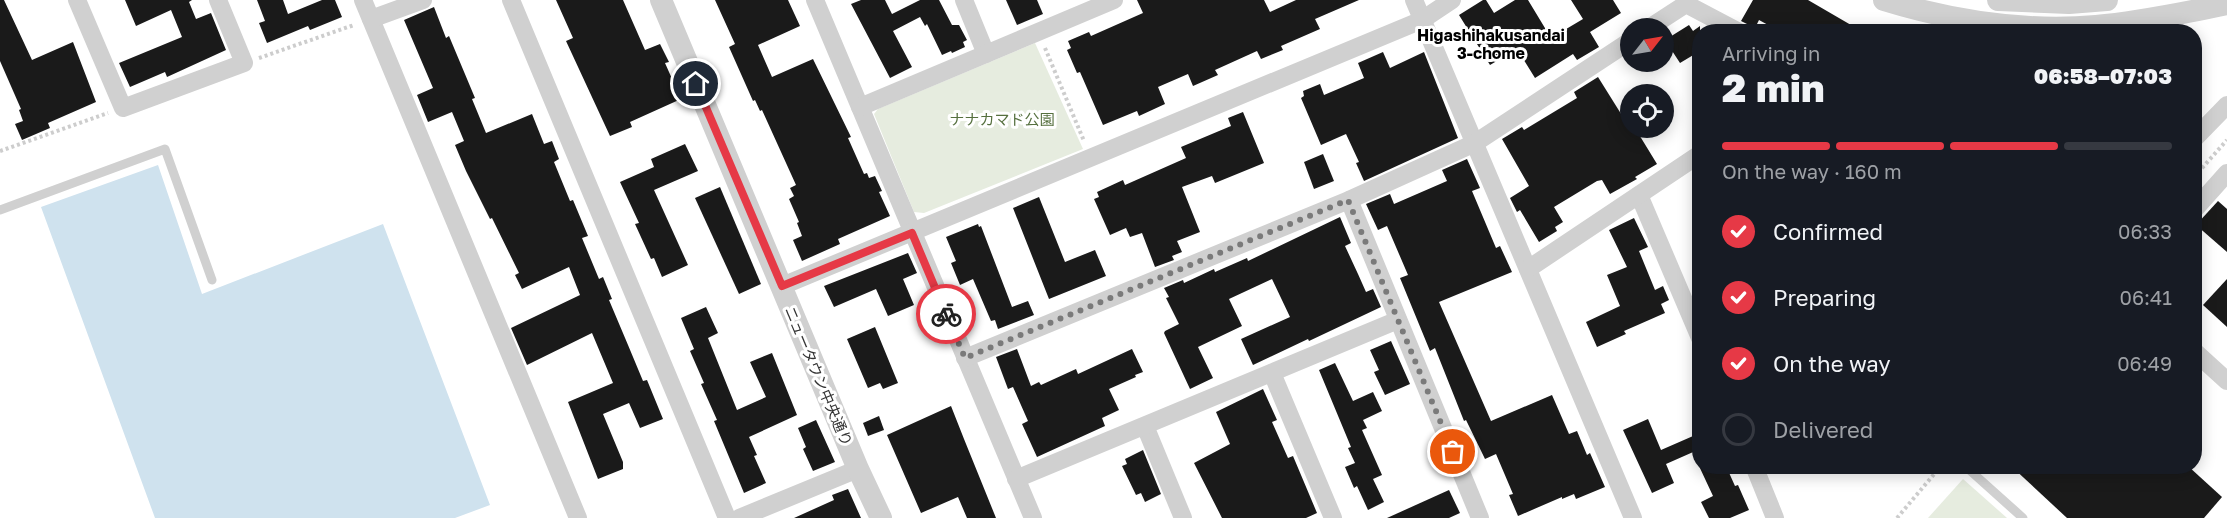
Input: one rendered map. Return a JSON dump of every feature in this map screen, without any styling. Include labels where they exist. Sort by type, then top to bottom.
[{"type":"street","points":[[77,0],[123,108],[244,63],[218,0]]},
{"type":"street","points":[[363,0],[578,518]]},
{"type":"street","points":[[371,19],[423,0]]},
{"type":"street","points":[[511,0],[727,518]]},
{"type":"street","name":"ニュータウン中央通り","points":[[661,0],[858,469],[881,518]]},
{"type":"street","points":[[815,0],[1033,518]]},
{"type":"street","points":[[964,0],[986,54]]},
{"type":"street","points":[[860,107],[1114,0]]},
{"type":"street","points":[[1414,0],[1633,518]]},
{"type":"street","points":[[782,286],[1422,20],[1452,0]]},
{"type":"street","points":[[1884,0],[1927,13],[1992,24]]},
{"type":"street","points":[[1998,0],[2069,3],[2107,0]]},
{"type":"street","points":[[1664,18],[1686,4],[1724,24]]},
{"type":"street","points":[[2111,24],[2151,19],[2227,4]]},
{"type":"street","points":[[965,358],[1348,200],[1475,144],[1620,48]]},
{"type":"street","points":[[2202,131],[2227,105]]},
{"type":"street","points":[[1527,269],[1692,159]]},
{"type":"street","points":[[2202,201],[2227,173]]},
{"type":"street","points":[[1639,195],[1692,319]]},
{"type":"street","points":[[1348,200],[1480,518]]},
{"type":"street","points":[[1017,479],[1398,320]]},
{"type":"street","points":[[2202,358],[2227,381]]},
{"type":"street","points":[[1272,373],[1333,518]]},
{"type":"street","points":[[1145,426],[1183,518]]},
{"type":"street","points":[[739,518],[858,469]]},
{"type":"street","points":[[1757,474],[1775,518]]},
{"type":"lane","points":[[0,210],[165,149],[212,280]]},
{"type":"lane","points":[[1974,474],[2022,518]]},
{"type":"path","points":[[244,63],[371,19]]},
{"type":"path","points":[[1038,32],[1087,147]]},
{"type":"path","points":[[0,151],[123,108]]},
{"type":"path","points":[[2202,168],[2227,140]]},
{"type":"path","points":[[1897,518],[1934,474]]},
{"type":"green space","name":"ナナカマド公園","points":[[1035,43],[1083,149],[924,213],[914,212],[874,114],[878,109]]},
{"type":"green space","points":[[1963,479],[2007,518],[1928,518]]},
{"type":"water","points":[[158,165],[202,294],[383,224],[490,505],[455,518],[155,518],[41,207]]},
{"type":"building","points":[[0,0],[4,0],[32,60],[73,42],[96,102],[48,123],[50,128],[22,140],[15,124],[23,121],[19,110],[21,109],[0,61]]},
{"type":"building","points":[[125,0],[192,0],[189,2],[196,19],[211,13],[226,50],[167,77],[165,72],[130,87],[119,63],[182,37],[171,10],[136,26]]},
{"type":"building","points":[[257,0],[283,0],[288,14],[322,0],[335,0],[342,17],[310,30],[308,26],[267,43],[259,23],[265,21]]},
{"type":"building","points":[[556,0],[623,0],[645,50],[660,44],[669,62],[665,63],[681,99],[630,122],[632,127],[610,136],[566,41],[573,38]]},
{"type":"building","points":[[715,0],[788,0],[800,26],[758,45],[772,77],[813,59],[851,137],[848,138],[864,174],[867,173],[869,178],[875,176],[882,191],[879,192],[890,216],[838,239],[840,244],[802,261],[793,240],[802,236],[797,223],[799,222],[789,199],[794,196],[790,188],[796,185],[762,110],[760,111],[755,100],[753,101],[729,47],[735,44]]},
{"type":"building","points":[[861,0],[885,0],[892,14],[920,0],[939,0],[952,25],[959,25],[967,40],[963,42],[965,47],[942,55],[927,24],[925,26],[920,17],[893,31],[912,67],[890,78],[851,4]]},
{"type":"building","points":[[1006,0],[1037,0],[1043,14],[1017,25]]},
{"type":"building","points":[[1137,0],[1264,0],[1270,12],[1296,0],[1359,0],[1315,19],[1320,29],[1281,46],[1283,50],[1261,59],[1257,51],[1215,70],[1218,75],[1193,86],[1188,74],[1158,87],[1165,104],[1139,116],[1137,111],[1103,125],[1080,72],[1077,73],[1067,50],[1071,48],[1068,41],[1089,32],[1091,36],[1143,13]]},
{"type":"building","points":[[1486,0],[1494,13],[1515,0],[1528,0],[1551,38],[1583,19],[1571,0],[1613,0],[1621,13],[1590,32],[1599,47],[1577,60],[1573,54],[1535,78],[1517,49],[1490,65],[1459,15]]},
{"type":"building","points":[[1753,0],[1808,0],[1849,24],[1766,24],[1759,20],[1757,24],[1747,24],[1741,21]]},
{"type":"building","points":[[434,7],[475,98],[472,99],[486,133],[532,114],[544,144],[552,141],[559,159],[554,162],[588,236],[582,238],[599,279],[603,277],[612,299],[609,300],[643,381],[647,380],[663,419],[640,428],[629,403],[603,414],[623,462],[623,469],[598,479],[568,402],[613,383],[592,333],[527,365],[511,328],[580,295],[569,267],[522,289],[515,275],[519,273],[455,145],[464,141],[452,112],[428,122],[417,95],[433,88],[404,20]]},
{"type":"building","points":[[1689,25],[1692,30],[1692,56],[1680,63],[1674,54],[1674,34]]},
{"type":"building","points":[[1383,52],[1390,68],[1424,52],[1458,138],[1364,181],[1356,163],[1359,162],[1346,134],[1321,145],[1301,98],[1304,96],[1303,91],[1320,84],[1324,95],[1364,78],[1358,63]]},
{"type":"building","points":[[1598,77],[1620,112],[1620,138],[1641,138],[1657,164],[1635,177],[1637,179],[1610,194],[1602,180],[1597,181],[1554,207],[1563,222],[1555,227],[1557,231],[1539,242],[1520,210],[1517,212],[1510,198],[1529,186],[1502,139],[1522,127],[1524,130],[1577,98],[1574,92]]},
{"type":"building","points":[[1243,112],[1264,163],[1215,183],[1212,176],[1182,187],[1200,232],[1177,241],[1182,252],[1172,256],[1174,260],[1155,267],[1142,233],[1130,237],[1126,228],[1110,235],[1094,199],[1099,197],[1097,192],[1123,180],[1125,185],[1186,158],[1181,147],[1231,126],[1228,118]]},
{"type":"building","points":[[685,144],[698,171],[654,190],[688,265],[662,277],[635,224],[639,223],[620,182],[654,167],[651,159]]},
{"type":"building","points":[[1323,154],[1334,181],[1314,189],[1304,162]]},
{"type":"building","points":[[1467,159],[1480,188],[1472,191],[1496,248],[1500,246],[1512,272],[1439,302],[1491,421],[1552,395],[1569,434],[1577,431],[1605,487],[1576,499],[1574,494],[1562,499],[1562,497],[1518,516],[1509,495],[1513,494],[1496,454],[1485,459],[1466,420],[1464,421],[1435,348],[1430,351],[1400,278],[1408,275],[1387,226],[1378,230],[1366,204],[1390,194],[1394,204],[1447,181],[1442,170]]},
{"type":"building","points":[[720,187],[761,284],[739,294],[695,198]]},
{"type":"building","points":[[1039,197],[1065,262],[1095,250],[1106,276],[1049,299],[1013,208]]},
{"type":"building","points":[[2218,201],[2227,209],[2227,252],[2202,230],[2202,218]]},
{"type":"building","points":[[1340,217],[1351,243],[1345,246],[1366,292],[1373,289],[1381,307],[1253,365],[1241,339],[1290,317],[1272,279],[1229,299],[1242,326],[1198,347],[1213,378],[1190,389],[1164,333],[1179,324],[1166,298],[1169,297],[1164,288],[1183,280],[1184,283],[1214,269],[1215,272],[1247,258],[1248,261]]},
{"type":"building","points":[[1634,218],[1648,247],[1639,251],[1655,290],[1663,286],[1669,300],[1661,304],[1665,313],[1624,331],[1626,334],[1597,347],[1586,322],[1620,306],[1607,275],[1627,267],[1609,230]]},
{"type":"building","points":[[978,224],[979,227],[981,226],[1012,307],[1028,301],[1034,315],[998,329],[995,320],[991,321],[973,279],[960,285],[951,263],[956,261],[946,237]]},
{"type":"building","points":[[908,253],[917,273],[903,279],[914,305],[888,316],[876,289],[834,307],[824,286]]},
{"type":"building","points":[[2227,279],[2227,327],[2203,305]]},
{"type":"building","points":[[706,307],[718,333],[708,338],[737,410],[766,397],[750,362],[772,353],[797,415],[749,437],[757,455],[754,456],[766,483],[744,493],[714,421],[717,420],[701,384],[704,383],[690,351],[694,349],[681,318]]},
{"type":"building","points":[[875,327],[898,383],[883,389],[880,383],[868,388],[847,339]]},
{"type":"building","points":[[1391,341],[1410,384],[1385,395],[1374,372],[1379,370],[1370,350]]},
{"type":"building","points":[[1017,349],[1031,386],[1039,382],[1041,385],[1076,369],[1078,374],[1132,349],[1143,372],[1109,389],[1119,410],[1102,418],[1105,426],[1037,457],[1022,424],[1028,421],[1013,387],[1008,389],[996,357]]},
{"type":"building","points":[[1335,363],[1353,401],[1373,392],[1382,411],[1363,420],[1367,428],[1362,430],[1382,475],[1373,479],[1384,502],[1368,510],[1357,486],[1354,488],[1345,467],[1355,463],[1348,448],[1351,447],[1319,370]]},
{"type":"building","points":[[1263,389],[1277,420],[1272,422],[1288,458],[1293,456],[1317,513],[1306,518],[1222,518],[1194,463],[1230,444],[1216,412]]},
{"type":"building","points":[[951,406],[996,518],[967,518],[958,497],[921,513],[887,435]]},
{"type":"building","points":[[879,416],[884,430],[868,436],[863,423]]},
{"type":"building","points":[[1648,419],[1661,450],[1692,436],[1692,453],[1666,464],[1674,483],[1652,493],[1623,430]]},
{"type":"building","points":[[816,420],[835,462],[813,471],[803,449],[806,447],[798,428]]},
{"type":"building","points":[[1143,450],[1161,494],[1145,502],[1141,493],[1136,495],[1122,466],[1127,464],[1125,459]]},
{"type":"building","points":[[1703,474],[1730,474],[1735,486],[1738,485],[1749,510],[1730,518],[1709,518],[1701,502],[1713,496]]},
{"type":"building","points":[[2020,474],[2197,474],[2222,497],[2204,518],[2067,518]]},
{"type":"building","points":[[848,489],[861,518],[794,518],[834,500],[832,495]]},
{"type":"building","points":[[1449,490],[1460,513],[1449,518],[1387,518]]},
{"type":"way so far","points":[[946,314],[965,358],[1348,200],[1453,452]]},
{"type":"district","name":"Higashihakusandai 3-chome","points":[[1491,44]]},
{"type":"route","points":[[696,84],[782,286],[912,233],[946,314]]}]
